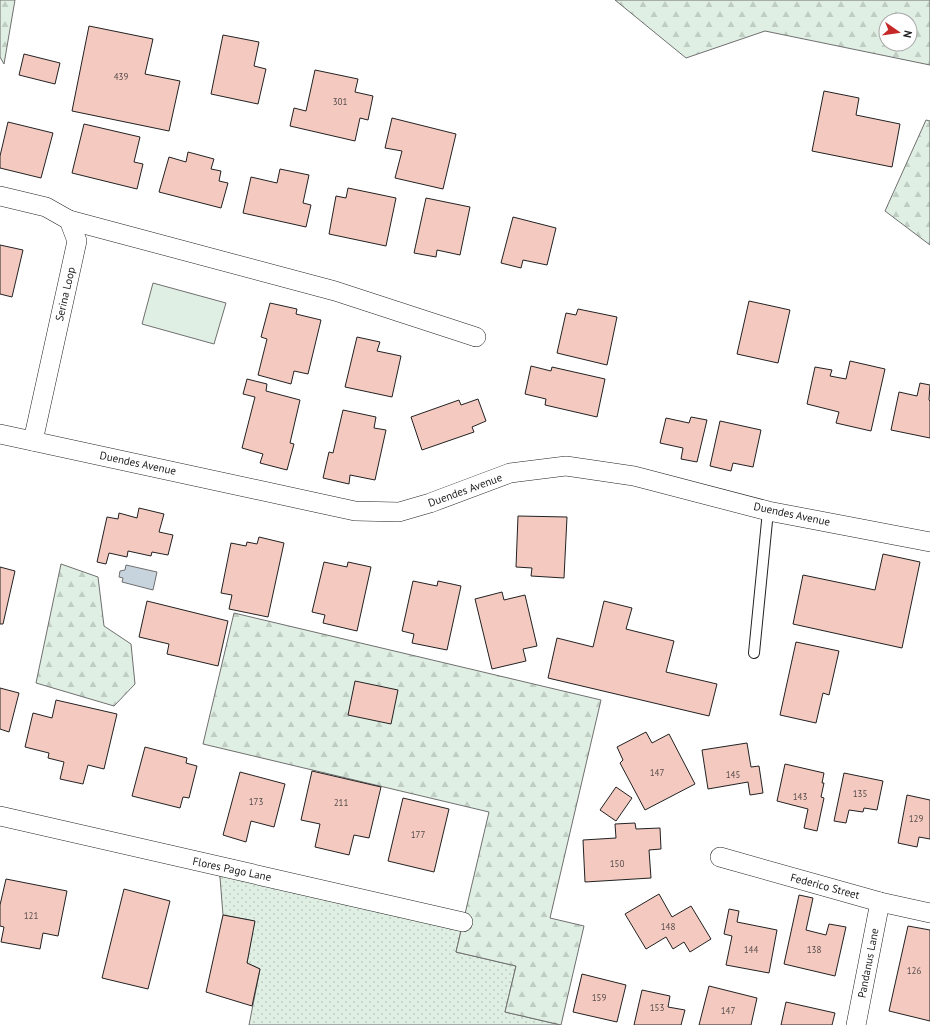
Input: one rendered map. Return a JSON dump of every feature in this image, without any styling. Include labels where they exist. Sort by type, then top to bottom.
[{"type":"street","points":[[0,196],[46,207],[69,220],[335,290],[476,337]]},
{"type":"street","name":"Serina Loop","points":[[33,441],[77,241],[69,220]]},
{"type":"street","name":"Duendes Avenue","points":[[0,434],[355,511],[399,512],[430,503],[510,474],[566,466],[634,476],[768,511],[930,542]]},
{"type":"street","name":"Flores Pago Lane","points":[[0,816],[463,922]]},
{"type":"street","name":"Federico Street","points":[[720,857],[880,902],[930,913]]},
{"type":"street","name":"Pandanus Lane","points":[[856,1025],[880,902]]},
{"type":"lane","points":[[754,653],[768,511]]},
{"type":"green space","points":[[0,0],[15,0],[4,64],[0,57]]},
{"type":"green space","points":[[615,0],[930,0],[930,65],[765,31],[686,58]]},
{"type":"green space","points":[[926,120],[930,121],[930,245],[885,211]]},
{"type":"green space","points":[[153,283],[226,303],[214,344],[142,324]]},
{"type":"green space","points":[[61,564],[98,577],[104,626],[131,644],[135,684],[114,706],[36,683]]},
{"type":"green space","points":[[234,613],[601,700],[550,918],[584,926],[561,1025],[505,1012],[516,966],[456,952],[489,812],[203,744]]},
{"type":"green space","points":[[219,865],[463,922],[456,952],[516,966],[505,1012],[561,1025],[249,1025],[260,969],[247,963],[254,921],[223,915]]},
{"type":"shaded area","points":[[126,565],[157,572],[153,590],[122,582],[123,578],[119,577],[120,571],[125,570]]},
{"type":"building","points":[[89,26],[153,39],[145,74],[180,81],[169,131],[72,111]]},
{"type":"building","points":[[223,35],[259,42],[254,66],[266,69],[258,104],[211,94]]},
{"type":"building","points":[[24,54],[60,63],[55,84],[19,75]]},
{"type":"building","points":[[315,70],[358,79],[355,92],[373,96],[368,120],[360,118],[355,141],[290,126],[294,108],[306,111]]},
{"type":"building","points":[[824,91],[859,98],[856,115],[900,124],[892,167],[812,151]]},
{"type":"building","points":[[392,118],[456,134],[443,189],[395,178],[402,151],[385,148]]},
{"type":"building","points":[[8,122],[53,133],[41,178],[0,168],[0,156]]},
{"type":"building","points":[[84,124],[140,137],[134,162],[143,164],[137,189],[72,173]]},
{"type":"building","points":[[188,152],[214,159],[211,169],[221,171],[219,181],[228,183],[221,208],[159,192],[169,157],[186,162]]},
{"type":"building","points":[[280,169],[309,175],[303,203],[311,205],[306,227],[243,213],[251,177],[277,183]]},
{"type":"building","points":[[348,188],[396,198],[386,246],[329,234],[336,196],[346,198]]},
{"type":"building","points":[[426,198],[470,207],[460,255],[437,250],[436,257],[414,253]]},
{"type":"building","points":[[513,217],[556,228],[547,265],[523,260],[521,268],[501,263]]},
{"type":"building","points":[[0,245],[23,250],[12,297],[0,294]]},
{"type":"building","points":[[749,301],[790,310],[778,363],[737,354]]},
{"type":"building","points":[[270,303],[297,309],[296,314],[321,320],[308,374],[294,371],[291,384],[258,375],[267,339],[261,337]]},
{"type":"building","points":[[578,309],[617,317],[607,365],[557,353],[566,313],[576,315]]},
{"type":"building","points":[[357,337],[380,342],[377,351],[401,356],[392,397],[345,387]]},
{"type":"building","points":[[850,361],[885,369],[871,431],[836,423],[839,412],[807,404],[815,367],[832,370],[830,376],[846,379]]},
{"type":"building","points":[[531,366],[551,371],[552,367],[605,379],[597,417],[545,405],[546,399],[525,394]]},
{"type":"building","points":[[247,379],[267,384],[266,391],[300,400],[290,443],[294,444],[287,470],[260,463],[263,454],[242,448],[255,397],[243,394]]},
{"type":"building","points":[[920,383],[930,385],[930,438],[891,430],[899,392],[917,396]]},
{"type":"building","points":[[478,399],[486,421],[472,427],[474,432],[422,450],[411,417],[459,400],[461,405]]},
{"type":"building","points":[[343,410],[376,417],[374,428],[386,430],[375,480],[350,475],[349,484],[323,478],[329,452],[333,453]]},
{"type":"building","points":[[691,417],[707,420],[697,462],[681,459],[683,448],[660,443],[666,418],[689,423]]},
{"type":"building","points":[[720,421],[761,430],[753,467],[733,463],[731,471],[710,466]]},
{"type":"building","points":[[139,508],[164,514],[159,532],[173,535],[168,555],[152,552],[151,556],[128,551],[127,557],[109,553],[106,564],[97,562],[107,517],[118,519],[119,513],[137,518]]},
{"type":"building","points":[[518,516],[567,517],[564,578],[531,576],[532,568],[516,567]]},
{"type":"building","points":[[259,537],[284,543],[268,617],[229,609],[232,595],[221,593],[231,543],[246,546],[247,542],[257,544]]},
{"type":"building","points":[[883,554],[920,562],[902,648],[793,624],[803,575],[875,590]]},
{"type":"building","points":[[324,562],[347,567],[348,562],[371,567],[357,631],[323,623],[325,615],[312,612]]},
{"type":"building","points":[[0,567],[15,571],[3,624],[0,624]]},
{"type":"building","points":[[413,581],[437,586],[438,581],[461,586],[447,650],[412,643],[414,634],[402,631]]},
{"type":"building","points":[[502,592],[504,600],[525,595],[537,646],[523,649],[526,661],[492,669],[475,599]]},
{"type":"building","points":[[147,601],[228,621],[218,666],[167,654],[169,644],[139,637]]},
{"type":"building","points":[[604,601],[632,608],[626,629],[674,641],[666,672],[717,684],[709,716],[548,678],[557,638],[593,647]]},
{"type":"building","points":[[796,642],[839,651],[829,695],[823,693],[816,723],[780,715]]},
{"type":"building","points":[[355,681],[398,690],[391,724],[348,715]]},
{"type":"building","points":[[0,688],[19,693],[9,732],[0,729]]},
{"type":"building","points":[[56,700],[117,714],[104,769],[88,765],[83,784],[60,779],[64,762],[48,758],[49,753],[25,747],[33,713],[52,718]]},
{"type":"building","points":[[646,732],[652,743],[669,734],[695,784],[645,810],[620,763],[623,760],[617,747]]},
{"type":"building","points":[[747,743],[751,767],[759,766],[763,793],[750,795],[748,782],[708,789],[702,750]]},
{"type":"building","points":[[145,747],[187,758],[186,763],[197,766],[189,798],[183,797],[180,808],[132,796]]},
{"type":"building","points":[[785,764],[824,773],[822,783],[824,783],[821,797],[824,798],[817,831],[804,828],[808,809],[777,801]]},
{"type":"building","points":[[312,771],[381,787],[369,838],[354,835],[349,855],[315,847],[320,824],[301,820]]},
{"type":"building","points":[[240,772],[285,784],[274,827],[251,821],[246,842],[223,835]]},
{"type":"building","points":[[844,773],[883,781],[877,810],[864,808],[863,812],[849,810],[846,823],[834,821]]},
{"type":"building","points":[[616,787],[632,798],[616,821],[600,810]]},
{"type":"building","points":[[907,795],[930,800],[930,839],[919,837],[917,847],[898,843]]},
{"type":"building","points":[[403,798],[449,809],[434,872],[388,861]]},
{"type":"building","points":[[635,823],[636,829],[660,828],[661,849],[649,850],[651,878],[585,882],[583,840],[616,838],[615,824]]},
{"type":"building","points":[[6,879],[67,891],[58,936],[43,933],[40,949],[1,942],[4,927],[0,926],[0,905]]},
{"type":"building","points":[[124,889],[170,901],[148,989],[102,978]]},
{"type":"building","points":[[659,894],[672,917],[691,906],[711,939],[690,952],[684,942],[673,949],[666,937],[646,949],[625,914]]},
{"type":"building","points":[[799,895],[813,898],[806,930],[826,935],[829,924],[846,927],[835,976],[784,964]]},
{"type":"building","points":[[729,909],[739,911],[737,922],[777,930],[769,973],[726,965],[732,936],[724,934]]},
{"type":"building","points":[[223,915],[255,921],[247,963],[260,969],[252,1006],[206,992]]},
{"type":"building","points":[[908,926],[930,930],[930,1021],[889,1011]]},
{"type":"building","points":[[582,974],[626,985],[617,1022],[573,1012]]},
{"type":"building","points":[[709,986],[757,998],[751,1025],[699,1025]]},
{"type":"building","points":[[642,990],[670,996],[668,1007],[685,1010],[681,1025],[634,1025]]},
{"type":"building","points":[[786,1002],[835,1013],[832,1025],[781,1025]]}]
